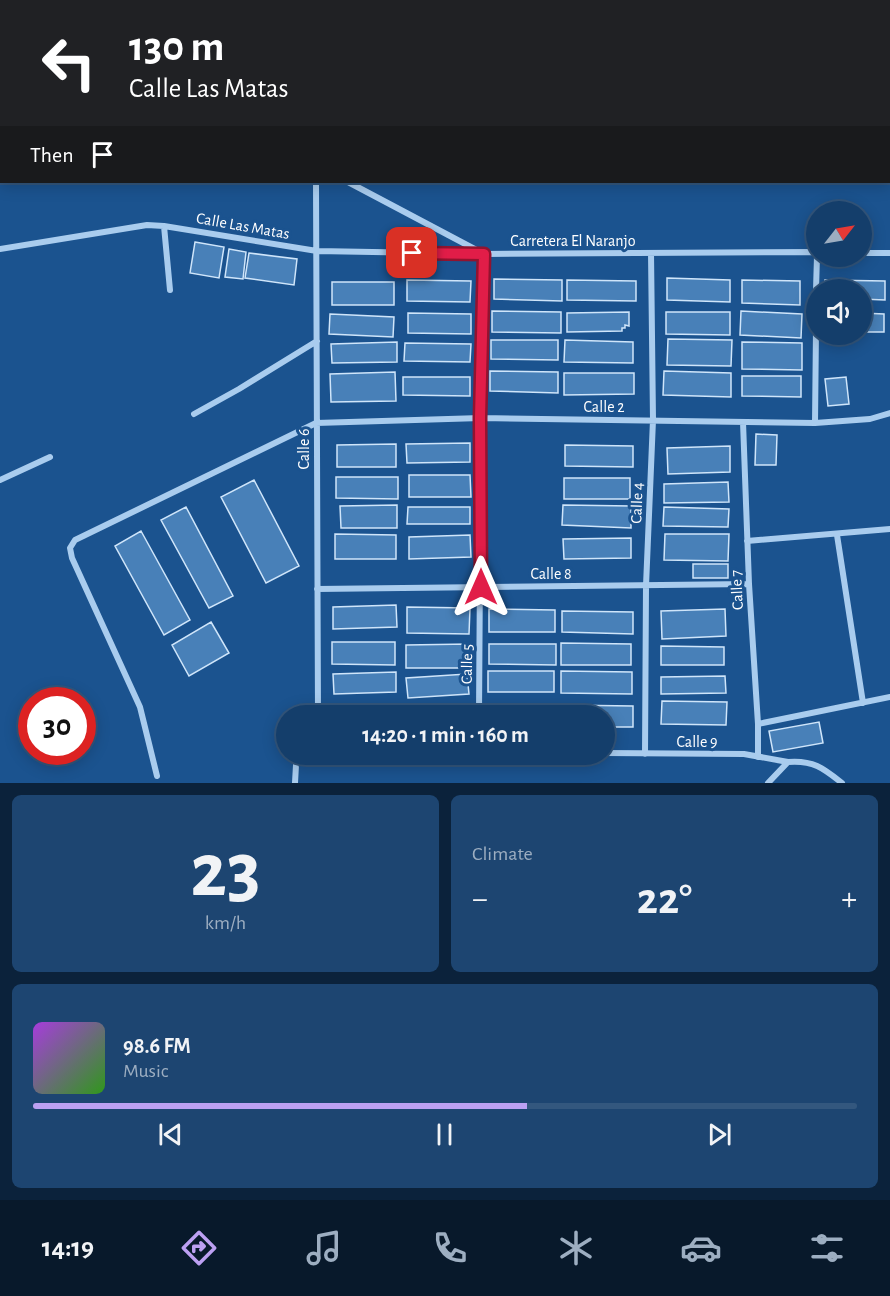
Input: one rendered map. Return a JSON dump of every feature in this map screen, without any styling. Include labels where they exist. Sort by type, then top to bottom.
[{"type":"street","name":"Calle 6","points":[[315,183],[318,705]]},
{"type":"street","name":"Carretera El Naranjo","points":[[350,183],[484,254],[806,254]]},
{"type":"street","name":"Calle Las Matas","points":[[0,249],[135,225],[164,226],[317,251],[484,254]]},
{"type":"street","points":[[164,226],[170,290]]},
{"type":"street","name":"Calle 4","points":[[645,754],[646,586],[653,420],[651,253]]},
{"type":"street","points":[[872,253],[890,253]]},
{"type":"street","name":"Calle 5","points":[[479,705],[480,418],[484,254]]},
{"type":"street","points":[[194,414],[239,389],[316,340]]},
{"type":"street","points":[[815,423],[816,345]]},
{"type":"street","name":"Calle 2","points":[[316,423],[480,418],[815,423],[870,419],[890,414]]},
{"type":"street","name":"Calle 7","points":[[743,422],[758,756]]},
{"type":"street","points":[[157,776],[140,707],[72,558],[70,548],[75,540],[316,423]]},
{"type":"street","points":[[0,480],[50,457]]},
{"type":"street","points":[[747,541],[890,529]]},
{"type":"street","points":[[837,535],[862,703]]},
{"type":"street","name":"Calle 8","points":[[317,589],[749,584]]},
{"type":"street","points":[[758,724],[890,697]]},
{"type":"street","name":"Calle 9","points":[[615,753],[744,754],[788,762],[804,761],[822,768],[842,783]]},
{"type":"street","points":[[768,783],[788,762]]},
{"type":"street","points":[[295,783],[296,765]]},
{"type":"building","points":[[195,242],[224,247],[219,278],[190,273]]},
{"type":"building","points":[[229,249],[246,252],[243,279],[225,277]]},
{"type":"building","points":[[249,253],[297,259],[294,285],[245,278]]},
{"type":"building","points":[[667,278],[730,280],[730,302],[667,300]]},
{"type":"building","points":[[494,279],[562,280],[562,301],[494,299]]},
{"type":"building","points":[[407,280],[471,281],[470,302],[407,301]]},
{"type":"building","points":[[567,280],[636,281],[636,301],[567,300]]},
{"type":"building","points":[[742,280],[800,281],[800,305],[742,303]]},
{"type":"building","points":[[872,281],[885,281],[885,300],[872,299]]},
{"type":"building","points":[[332,282],[394,282],[394,305],[332,305]]},
{"type":"building","points":[[492,311],[561,312],[561,333],[492,332]]},
{"type":"building","points":[[741,311],[802,314],[801,338],[740,335]]},
{"type":"building","points":[[629,312],[629,326],[625,325],[622,331],[567,332],[567,313]]},
{"type":"building","points":[[666,312],[730,312],[730,335],[666,334]]},
{"type":"building","points":[[408,313],[471,314],[471,334],[408,333]]},
{"type":"building","points":[[872,313],[884,314],[884,332],[872,332]]},
{"type":"building","points":[[330,314],[394,317],[393,337],[329,334]]},
{"type":"building","points":[[668,339],[732,340],[731,366],[667,365]]},
{"type":"building","points":[[491,340],[558,340],[558,360],[491,359]]},
{"type":"building","points":[[565,340],[633,342],[633,363],[564,362]]},
{"type":"building","points":[[397,342],[397,362],[332,363],[331,344]]},
{"type":"building","points":[[742,342],[802,343],[802,370],[742,369]]},
{"type":"building","points":[[405,343],[471,344],[470,362],[404,361]]},
{"type":"building","points":[[490,371],[558,372],[558,393],[490,391]]},
{"type":"building","points":[[664,371],[731,373],[731,397],[663,395]]},
{"type":"building","points":[[395,372],[396,401],[331,402],[330,374]]},
{"type":"building","points":[[564,373],[634,373],[634,394],[564,395]]},
{"type":"building","points":[[742,376],[801,376],[801,397],[742,396]]},
{"type":"building","points":[[403,377],[470,377],[470,396],[403,395]]},
{"type":"building","points":[[846,377],[849,404],[828,406],[825,379]]},
{"type":"building","points":[[756,434],[777,435],[776,465],[755,465]]},
{"type":"building","points":[[470,443],[470,462],[407,463],[406,444]]},
{"type":"building","points":[[396,444],[396,467],[337,467],[337,445]]},
{"type":"building","points":[[565,445],[633,446],[633,467],[565,466]]},
{"type":"building","points":[[730,446],[730,472],[668,474],[667,448]]},
{"type":"building","points":[[409,475],[470,475],[471,497],[409,497]]},
{"type":"building","points":[[336,477],[398,477],[398,499],[336,498]]},
{"type":"building","points":[[564,478],[630,478],[630,499],[564,499]]},
{"type":"building","points":[[254,480],[299,566],[266,583],[221,497]]},
{"type":"building","points":[[728,482],[729,502],[664,503],[664,484]]},
{"type":"building","points":[[397,505],[397,528],[341,528],[340,506]]},
{"type":"building","points":[[563,505],[631,506],[631,528],[562,525]]},
{"type":"building","points":[[186,507],[233,596],[209,608],[161,520]]},
{"type":"building","points":[[408,507],[470,507],[470,524],[407,524]]},
{"type":"building","points":[[664,507],[729,509],[728,527],[663,526]]},
{"type":"building","points":[[141,531],[190,620],[164,635],[115,546]]},
{"type":"building","points":[[335,534],[396,535],[396,559],[335,559]]},
{"type":"building","points":[[665,534],[729,534],[728,561],[664,560]]},
{"type":"building","points":[[470,535],[471,557],[409,559],[409,537]]},
{"type":"building","points":[[631,538],[631,558],[564,559],[563,539]]},
{"type":"building","points":[[693,564],[728,564],[728,578],[693,578]]},
{"type":"building","points":[[396,605],[397,627],[333,629],[333,607]]},
{"type":"building","points":[[407,607],[470,608],[469,634],[407,633]]},
{"type":"building","points":[[489,609],[555,610],[555,632],[489,632]]},
{"type":"building","points":[[725,609],[726,636],[662,639],[661,611]]},
{"type":"building","points":[[562,611],[633,612],[633,634],[562,632]]},
{"type":"building","points":[[211,622],[229,653],[189,676],[172,645]]},
{"type":"building","points":[[332,642],[395,642],[395,665],[332,664]]},
{"type":"building","points":[[561,643],[631,644],[631,665],[561,665]]},
{"type":"building","points":[[469,644],[469,668],[406,668],[406,645]]},
{"type":"building","points":[[489,644],[556,644],[556,665],[489,664]]},
{"type":"building","points":[[661,646],[724,647],[724,665],[661,665]]},
{"type":"building","points":[[488,671],[554,671],[554,692],[488,692]]},
{"type":"building","points":[[561,671],[632,672],[632,694],[561,693]]},
{"type":"building","points":[[396,672],[396,692],[334,694],[333,674]]},
{"type":"building","points":[[467,674],[469,694],[408,698],[406,678]]},
{"type":"building","points":[[725,676],[726,693],[661,694],[661,677]]},
{"type":"building","points":[[662,701],[727,702],[726,725],[661,724]]},
{"type":"building","points":[[395,704],[395,705],[337,705]]},
{"type":"building","points":[[469,704],[469,705],[406,705]]},
{"type":"building","points":[[489,704],[555,704],[555,705]]},
{"type":"building","points":[[615,706],[633,706],[633,727],[615,727]]},
{"type":"building","points":[[819,722],[823,743],[773,752],[769,731]]},
{"type":"route","points":[[412,253],[484,254],[480,418],[481,587]]}]
